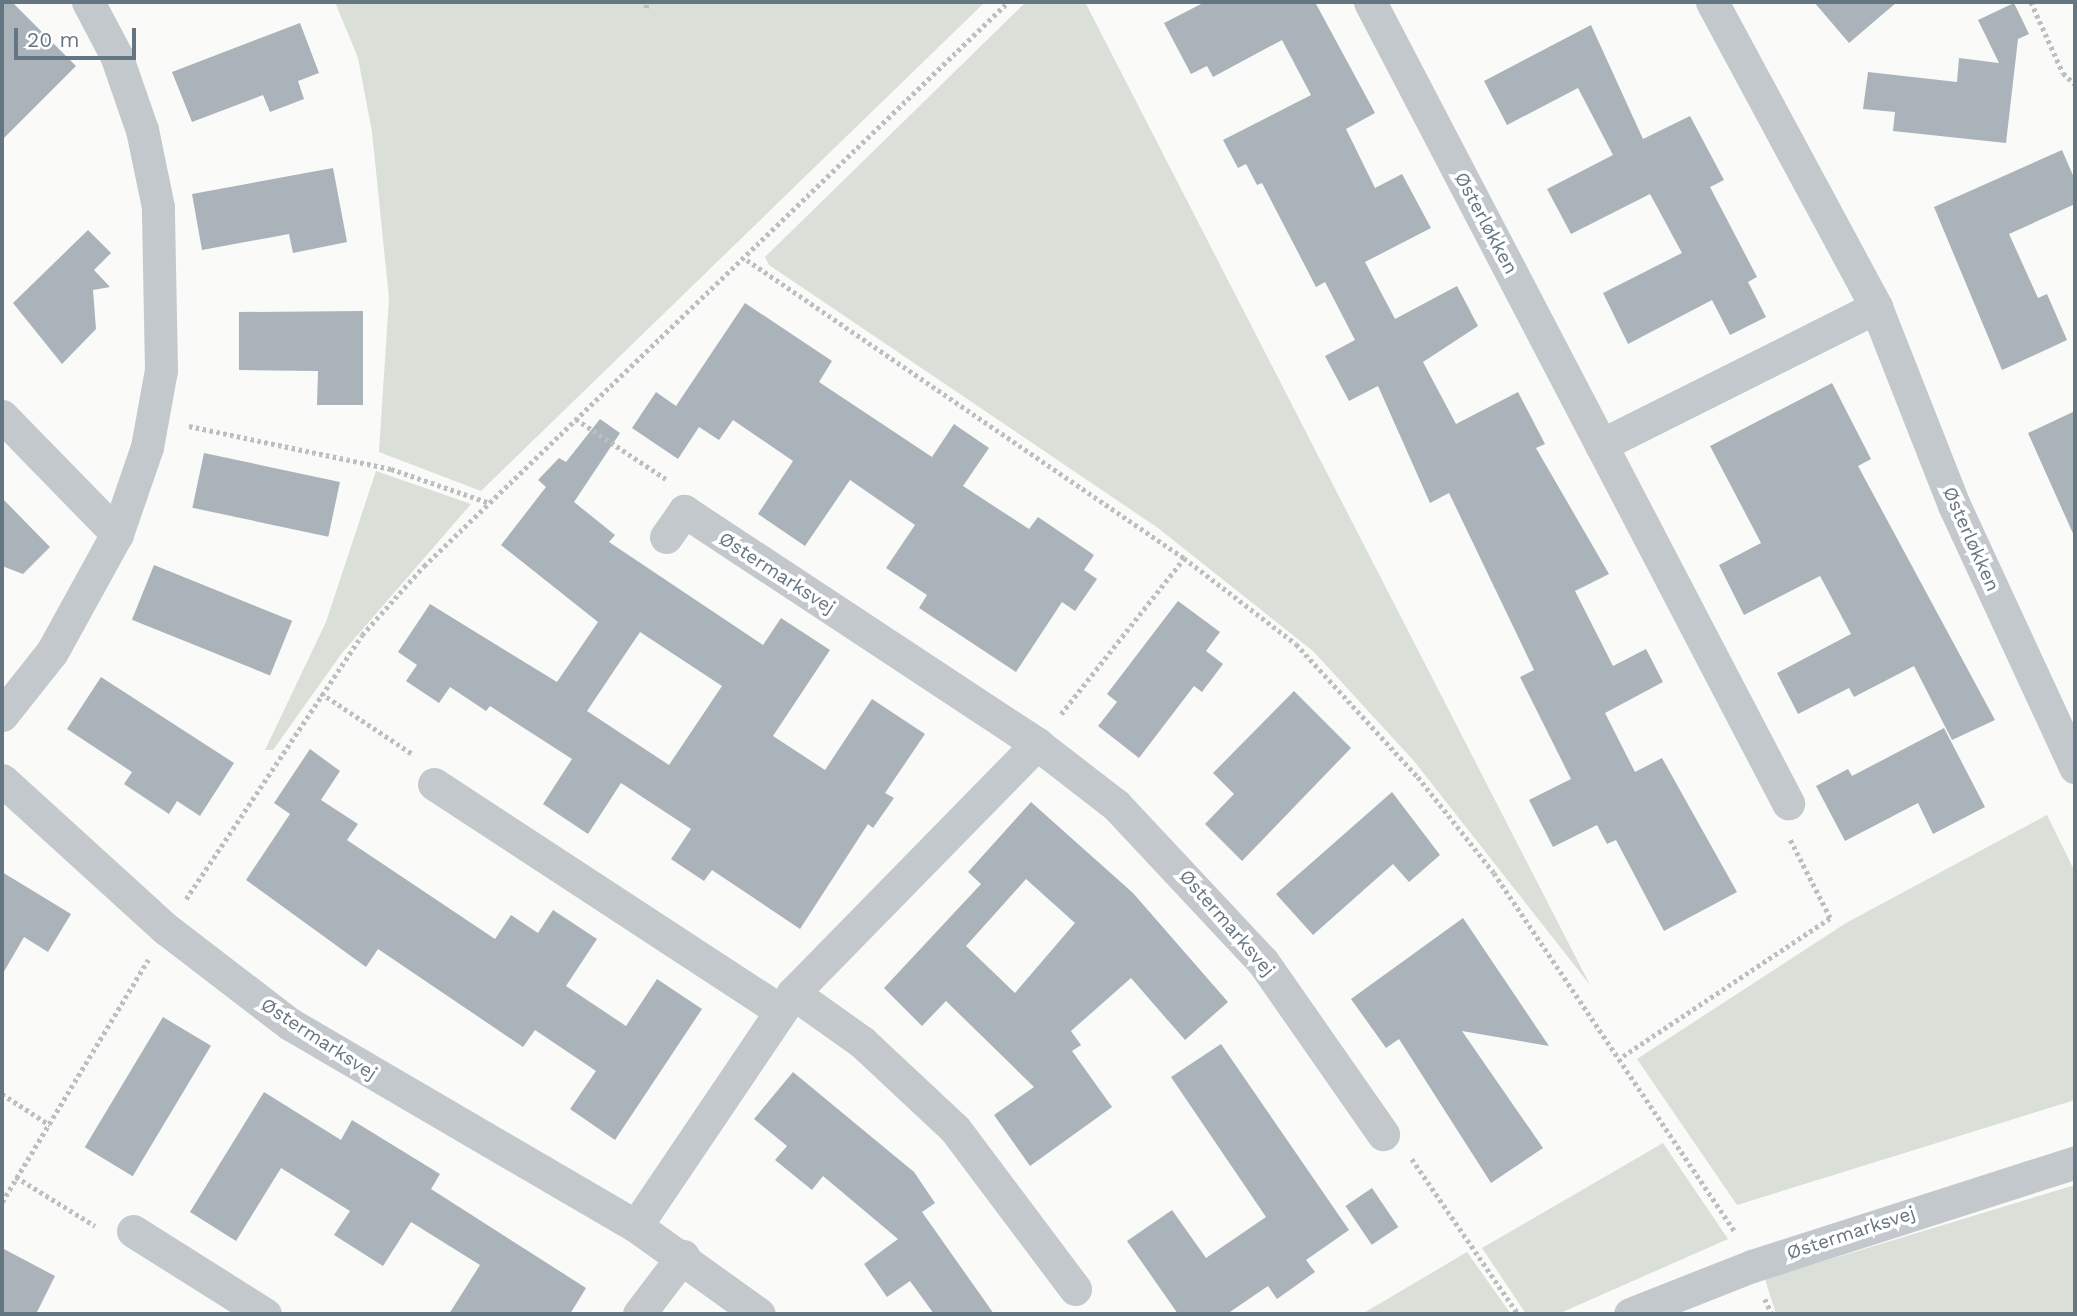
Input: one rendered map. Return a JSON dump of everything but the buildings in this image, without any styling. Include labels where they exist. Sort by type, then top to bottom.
[{"type":"street","points":[[2,715],[52,652],[117,534],[152,418],[164,289],[158,206],[138,117],[116,55],[88,2]]},
{"type":"street","name":"Østerløkken","points":[[1370,2],[1788,803]]},
{"type":"street","name":"Østerløkken","points":[[1712,2],[1876,307],[1954,505],[2075,767]]},
{"type":"street","points":[[1601,445],[1876,307]]},
{"type":"street","points":[[2,416],[117,534]]},
{"type":"street","name":"Østermarksvej","points":[[675,524],[1037,744],[1116,805],[1216,905],[1264,962],[1383,1133]]},
{"type":"street","points":[[636,1226],[787,1002],[1037,744]]},
{"type":"street","name":"Østermarksvej","points":[[2,780],[166,929],[290,1024],[636,1226],[683,1256],[759,1314]]},
{"type":"street","points":[[434,784],[787,1002],[872,1050],[956,1129],[1075,1289]]},
{"type":"street","name":"Østermarksvej","points":[[1630,1314],[1752,1266],[2075,1162]]},
{"type":"street","points":[[133,1231],[265,1314]]},
{"type":"street","points":[[639,1314],[683,1256]]},
{"type":"path","points":[[2,1202],[166,929],[362,635],[489,503],[747,260],[1008,2]]},
{"type":"path","points":[[2031,2],[2063,73],[2075,84]]},
{"type":"path","points":[[747,260],[1184,558],[1296,645],[1418,777],[1623,1056],[1752,1266],[1772,1314]]},
{"type":"path","points":[[152,418],[391,469],[489,503]]},
{"type":"path","points":[[576,419],[679,488],[675,524]]},
{"type":"path","points":[[1037,744],[1184,558]]},
{"type":"path","points":[[321,693],[443,774],[434,784]]},
{"type":"path","points":[[1623,1056],[1830,918],[1783,825],[1788,803]]},
{"type":"path","points":[[2,1094],[50,1125]]},
{"type":"path","points":[[1383,1133],[1393,1131],[1518,1314]]},
{"type":"path","points":[[16,1177],[124,1244],[133,1231]]},
{"type":"shaded area","points":[[335,2],[985,2],[481,491],[379,452],[389,298],[372,132],[358,58]]},
{"type":"shaded area","points":[[1026,2],[1085,2],[1590,985],[1414,761],[1313,651],[1158,528],[769,265],[765,257]]},
{"type":"shaded area","points":[[376,471],[471,504],[342,653],[273,750],[265,750],[326,622]]},
{"type":"shaded area","points":[[2047,815],[2075,872],[2075,1100],[1737,1205],[1637,1059],[1846,923]]},
{"type":"shaded area","points":[[1663,1143],[1728,1239],[1558,1314],[1526,1314],[1482,1248]]},
{"type":"shaded area","points":[[2075,1185],[2075,1314],[1776,1314],[1765,1279]]},
{"type":"shaded area","points":[[1467,1252],[1511,1314],[1362,1314]]}]
